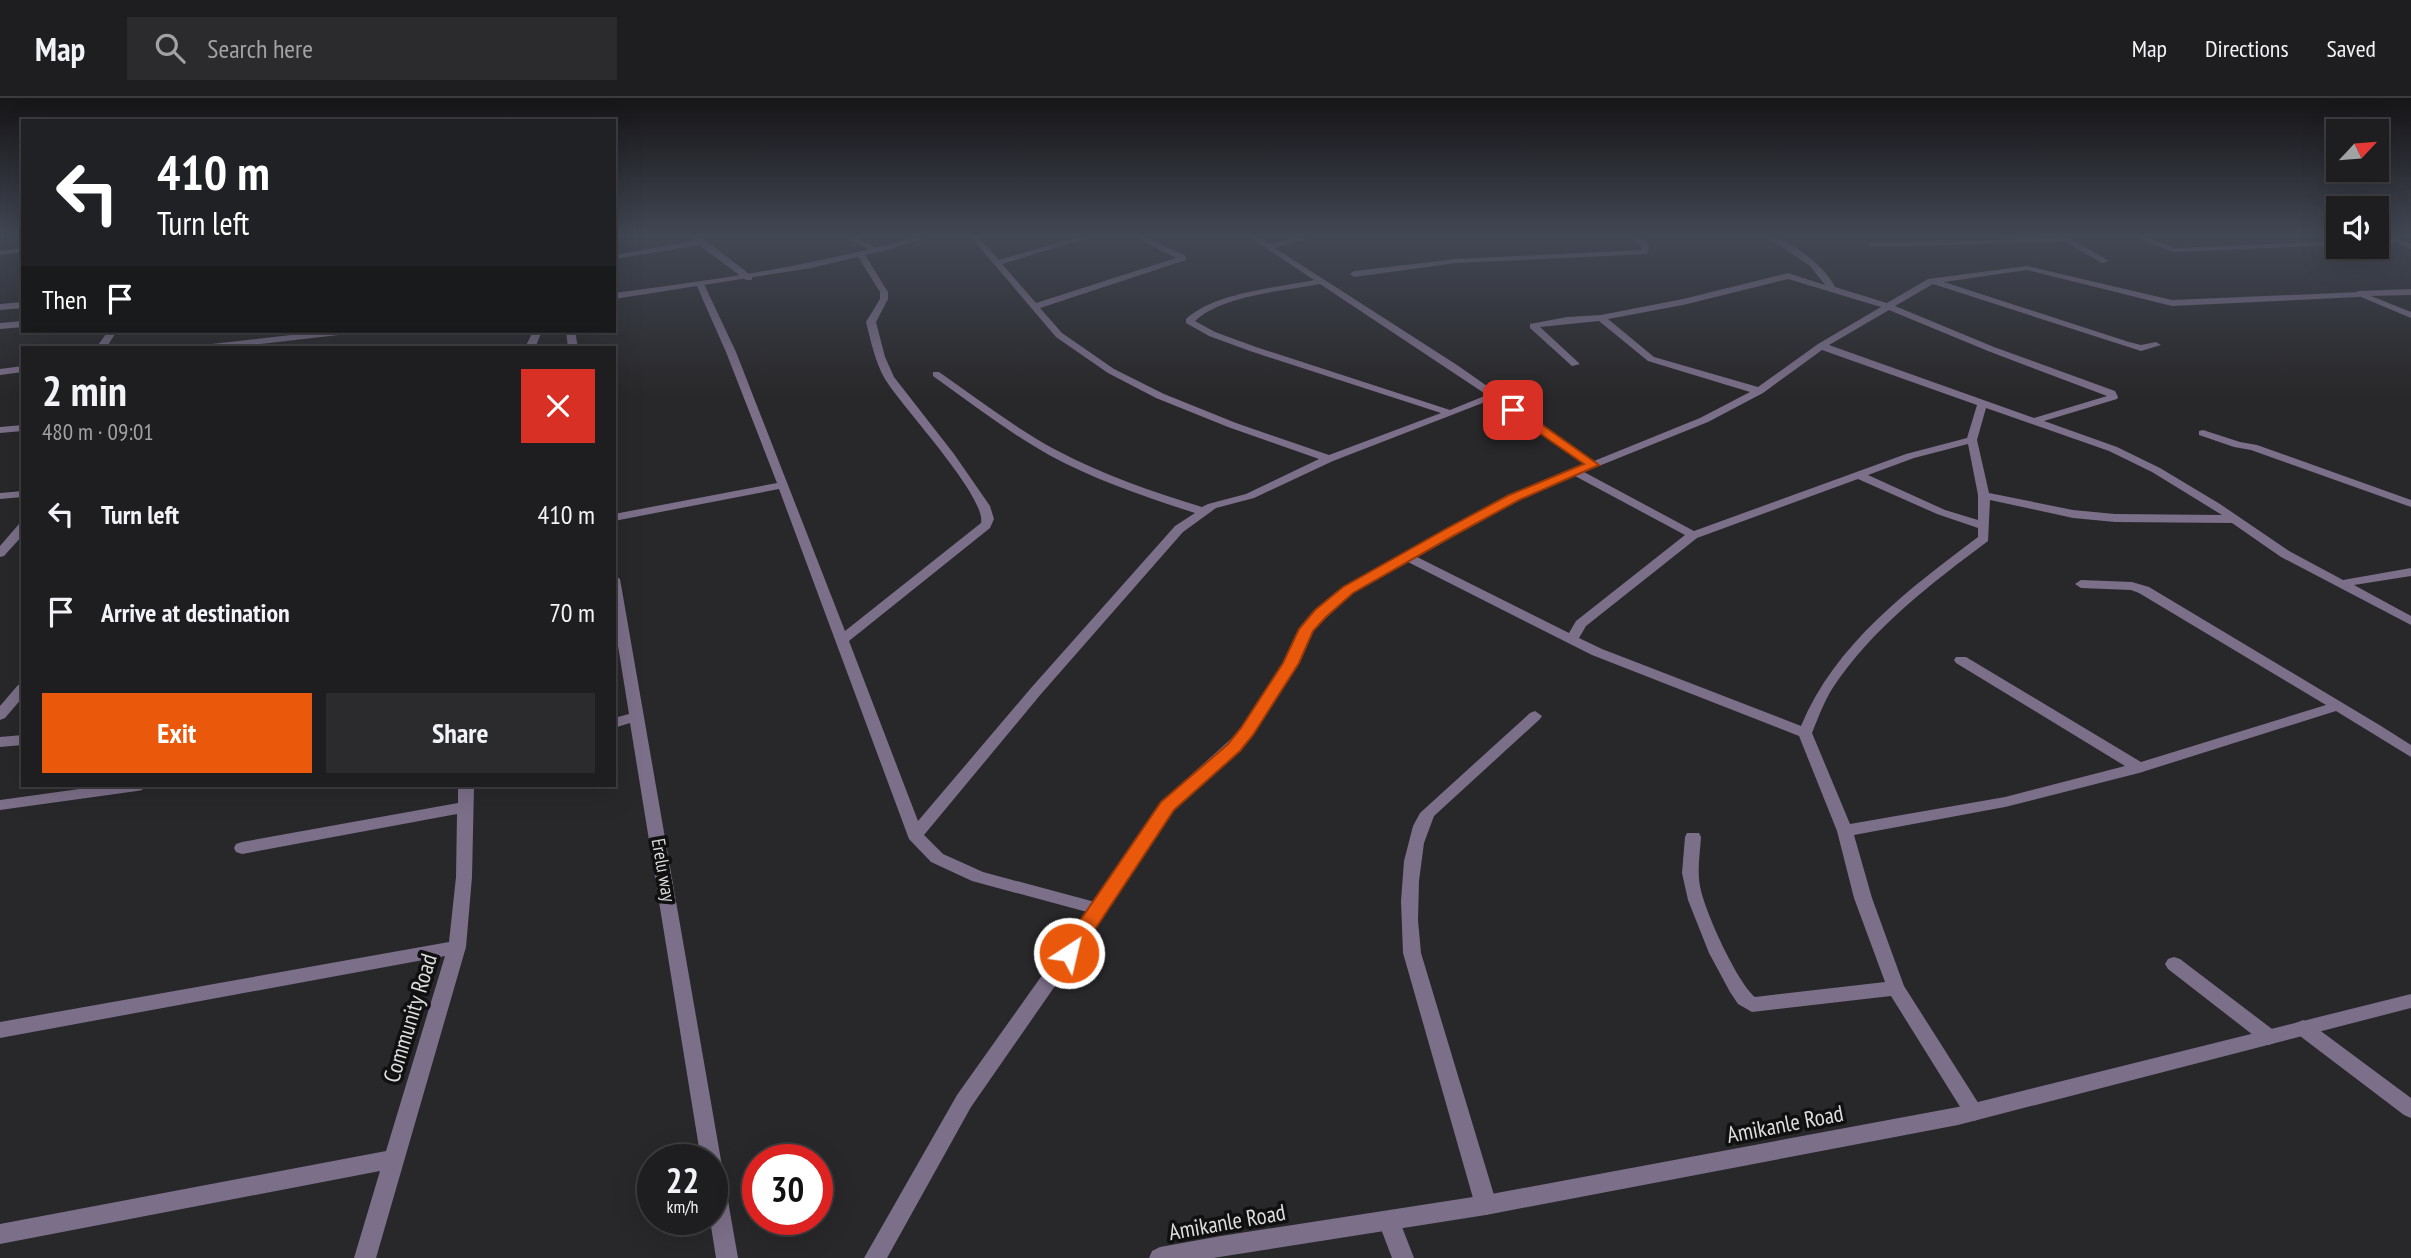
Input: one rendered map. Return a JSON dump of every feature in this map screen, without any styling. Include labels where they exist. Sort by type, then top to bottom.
[{"type":"street","points":[[616,296],[656,290]]},
{"type":"street","points":[[703,290],[731,352],[783,485],[915,835],[937,858],[966,873],[1099,909]]},
{"type":"street","points":[[842,640],[986,525],[988,519],[984,506],[950,456],[889,378],[880,357],[872,322],[884,299],[883,290]]},
{"type":"street","points":[[1021,290],[1059,334],[1111,371],[1160,396],[1329,459]]},
{"type":"street","points":[[1036,306],[1085,290]]},
{"type":"street","points":[[1279,290],[1241,297],[1196,313],[1189,321],[1208,332],[1289,362],[1373,385],[1450,413]]},
{"type":"street","points":[[1335,290],[1593,465]]},
{"type":"street","points":[[1575,364],[1532,326],[1601,318],[1728,290]]},
{"type":"street","points":[[1840,290],[1888,306],[2113,395],[2038,420]]},
{"type":"street","points":[[875,1258],[964,1101],[1099,909],[1167,806],[1234,747],[1247,732],[1291,663],[1306,629],[1348,590],[1514,497],[1678,432],[1759,391],[1821,346],[1915,290]]},
{"type":"street","points":[[1959,290],[2126,344],[2141,348],[2156,345]]},
{"type":"street","points":[[2119,290],[2172,303],[2411,292]]},
{"type":"street","points":[[2381,293],[2411,308]]},
{"type":"street","points":[[2358,294],[2411,315]]},
{"type":"street","points":[[0,307],[21,304]]},
{"type":"street","points":[[1601,318],[1651,359],[1759,391]]},
{"type":"street","points":[[0,326],[21,324]]},
{"type":"street","points":[[220,346],[330,333]]},
{"type":"street","points":[[1821,346],[2038,420],[2113,449],[2156,470],[2285,554],[2411,621]]},
{"type":"street","points":[[0,372],[21,369]]},
{"type":"street","points":[[936,374],[1010,427],[1070,461],[1202,512]]},
{"type":"street","points":[[915,835],[1036,691],[1179,529],[1202,512],[1260,493],[1329,459],[1493,396]]},
{"type":"street","points":[[1973,1112],[1896,988],[1863,898],[1844,831],[1805,733],[1825,689],[1853,655],[1951,563],[1984,538],[1984,495],[1972,440],[1983,402]]},
{"type":"street","points":[[0,430],[21,428]]},
{"type":"street","points":[[2203,433],[2238,445],[2253,447],[2411,504]]},
{"type":"street","points":[[1573,639],[1581,624],[1693,536],[1910,456],[1972,440]]},
{"type":"street","points":[[1575,472],[1693,536]]},
{"type":"street","points":[[1858,475],[1941,512],[1983,526]]},
{"type":"street","points":[[616,518],[783,485]]},
{"type":"street","points":[[0,496],[21,494]]},
{"type":"street","points":[[1984,495],[2073,513],[2115,518],[2235,519]]},
{"type":"street","points":[[0,553],[21,529]]},
{"type":"street","points":[[1408,556],[1607,656],[1805,733]]},
{"type":"street","points":[[2340,584],[2411,572]]},
{"type":"street","points":[[2081,584],[2132,586],[2144,590],[2411,752]]},
{"type":"street","name":"Erelu way","points":[[616,592],[679,954],[709,1144]]},
{"type":"street","points":[[1961,660],[2139,768]]},
{"type":"street","points":[[0,716],[21,690]]},
{"type":"street","points":[[1844,831],[2005,802],[2139,768],[2338,706]]},
{"type":"street","points":[[1486,1205],[1412,953],[1408,926],[1410,892],[1416,841],[1420,825],[1428,813],[1535,716]]},
{"type":"street","points":[[616,722],[636,717]]},
{"type":"street","points":[[0,743],[21,740]]},
{"type":"street","points":[[0,805],[130,787]]},
{"type":"street","name":"Community Road","points":[[365,1258],[457,947],[464,877],[466,787]]},
{"type":"street","points":[[242,848],[465,807]]},
{"type":"street","points":[[1693,837],[1690,873],[1692,889],[1734,984],[1747,1003],[1752,1005],[1896,988]]},
{"type":"street","points":[[0,1030],[457,947]]},
{"type":"street","points":[[2174,964],[2269,1037]]},
{"type":"street","name":"Amikanle Road","points":[[1160,1258],[1222,1252],[1486,1205],[1973,1112],[2411,1001]]},
{"type":"street","points":[[2303,1028],[2411,1109]]},
{"type":"street","points":[[0,1234],[394,1159]]},
{"type":"street","points":[[1389,1221],[1403,1258]]},
{"type":"street","points":[[723,1235],[727,1258]]},
{"type":"route","points":[[1069,953],[1167,806],[1234,747],[1247,732],[1291,663],[1306,629],[1321,613],[1348,590],[1514,497],[1593,465],[1513,410]]}]
